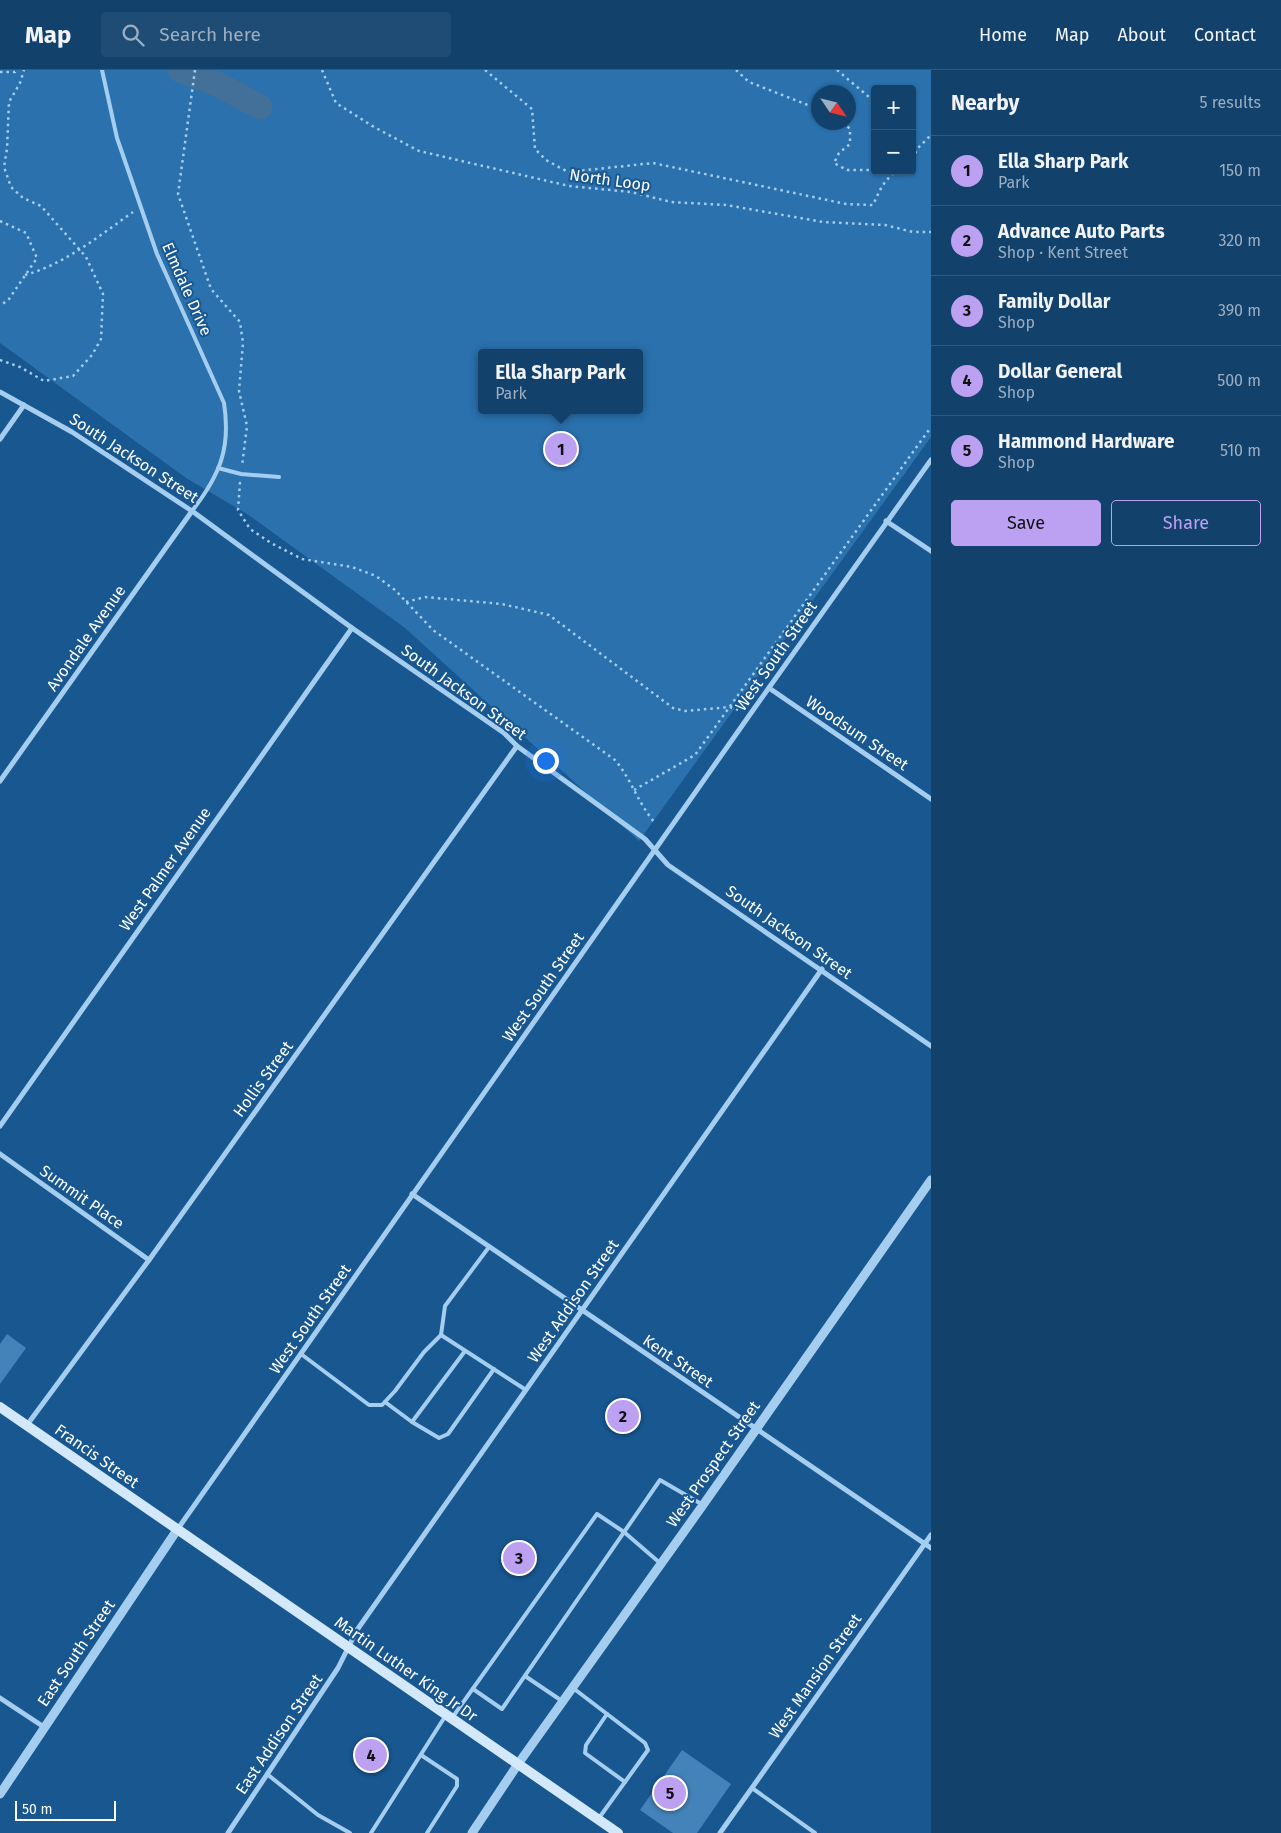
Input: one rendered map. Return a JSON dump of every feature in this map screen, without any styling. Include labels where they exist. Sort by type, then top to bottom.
[{"type":"main road","name":"Francis Street","points":[[0,1407],[177,1530]]},
{"type":"main road","name":"Martin Luther King Jr Dr","points":[[177,1530],[618,1833]]},
{"type":"street","name":"South Jackson Street","points":[[0,392],[72,432],[192,511],[352,628],[504,733],[517,746],[645,839],[668,865],[931,1046]]},
{"type":"street","points":[[0,439],[24,404]]},
{"type":"street","name":"West South Street","points":[[177,1530],[886,521],[931,460]]},
{"type":"street","name":"Avondale Avenue","points":[[0,780],[192,511]]},
{"type":"street","points":[[886,521],[931,551]]},
{"type":"street","name":"West Palmer Avenue","points":[[0,1126],[352,628]]},
{"type":"street","name":"Woodsum Street","points":[[769,688],[931,798]]},
{"type":"street","name":"Hollis Street","points":[[27,1425],[149,1260],[517,746]]},
{"type":"street","name":"West Addison Street","points":[[347,1648],[357,1630],[581,1310],[822,970]]},
{"type":"street","name":"Summit Place","points":[[0,1154],[149,1260]]},
{"type":"street","name":"West Prospect Street","points":[[472,1833],[518,1764],[703,1505],[931,1180]]},
{"type":"street","name":"Kent Street","points":[[412,1194],[931,1548]]},
{"type":"street","name":"East South Street","points":[[0,1794],[177,1530]]},
{"type":"street","name":"West Mansion Street","points":[[720,1833],[931,1535]]},
{"type":"street","name":"East Addison Street","points":[[228,1833],[338,1668],[347,1648]]},
{"type":"street","points":[[0,1698],[44,1727]]},
{"type":"lane","name":"Elmdale Drive","points":[[102,70],[117,138],[157,254],[224,403],[227,436],[225,451],[205,494],[192,511]]},
{"type":"lane","points":[[218,468],[241,474],[279,477]]},
{"type":"lane","points":[[301,1354],[369,1405],[382,1405],[424,1352],[441,1335],[445,1306],[489,1247]]},
{"type":"lane","points":[[441,1335],[526,1390]]},
{"type":"lane","points":[[412,1422],[465,1351]]},
{"type":"lane","points":[[384,1402],[439,1438],[448,1434],[494,1370]]},
{"type":"lane","points":[[473,1689],[502,1709],[660,1480],[703,1505]]},
{"type":"lane","points":[[371,1833],[421,1755],[449,1717],[473,1689],[597,1514],[624,1532],[660,1563]]},
{"type":"lane","points":[[525,1676],[563,1702]]},
{"type":"lane","points":[[573,1688],[645,1743],[648,1750],[598,1819]]},
{"type":"lane","points":[[607,1714],[586,1745],[585,1753],[625,1782]]},
{"type":"lane","points":[[421,1755],[457,1779],[457,1786],[427,1833]]},
{"type":"lane","points":[[267,1774],[318,1815],[350,1833]]},
{"type":"lane","points":[[752,1788],[815,1833]]},
{"type":"path","points":[[0,72],[17,70]]},
{"type":"path","points":[[0,360],[20,367],[44,381],[73,376],[92,355],[101,339],[103,294],[86,257],[41,206],[23,198],[11,187],[4,166],[7,149],[9,102],[20,83],[24,70]]},
{"type":"path","points":[[195,70],[178,194],[211,288],[240,322],[243,343],[239,391],[247,426],[238,510],[250,529],[271,544],[302,559],[352,567],[376,576],[395,590],[433,630],[615,760],[624,770],[641,805],[656,824]]},
{"type":"path","name":"North Loop","points":[[322,70],[336,103],[419,151],[569,186],[631,192],[670,202],[726,205],[823,222],[885,226],[913,232],[931,232]]},
{"type":"path","name":"North Loop","points":[[485,70],[532,109],[535,149],[546,160],[568,172],[653,163],[846,204],[873,205],[883,184],[891,175]]},
{"type":"path","points":[[736,70],[749,82],[811,106]]},
{"type":"path","points":[[837,70],[871,99]]},
{"type":"path","points":[[850,130],[850,144],[839,153],[834,163],[847,170],[871,170]]},
{"type":"path","points":[[916,152],[931,135]]},
{"type":"path","points":[[25,275],[43,270],[80,250],[141,207]]},
{"type":"path","points":[[0,221],[26,232],[37,258],[9,300],[0,306]]},
{"type":"path","points":[[634,790],[694,755],[931,427]]},
{"type":"path","points":[[406,602],[425,597],[502,604],[549,615],[673,708],[685,711],[730,707],[751,713]]},
{"type":"shaded area","points":[[0,70],[931,70],[931,437],[639,841],[405,628],[247,514],[186,478],[0,343]]},
{"type":"building","points":[[7,1334],[26,1348],[0,1384],[0,1344]]},
{"type":"building","points":[[682,1750],[731,1784],[697,1833],[673,1833],[640,1810]]},
{"type":"waterway","points":[[180,70],[217,84],[260,107]]},
{"type":"place","name":"Ella Sharp Park","points":[[561,449]]},
{"type":"place","name":"Advance Auto Parts","points":[[623,1416]]},
{"type":"place","name":"Family Dollar","points":[[519,1558]]},
{"type":"place","name":"Dollar General","points":[[371,1755]]},
{"type":"place","name":"Hammond Hardware","points":[[670,1793]]}]
